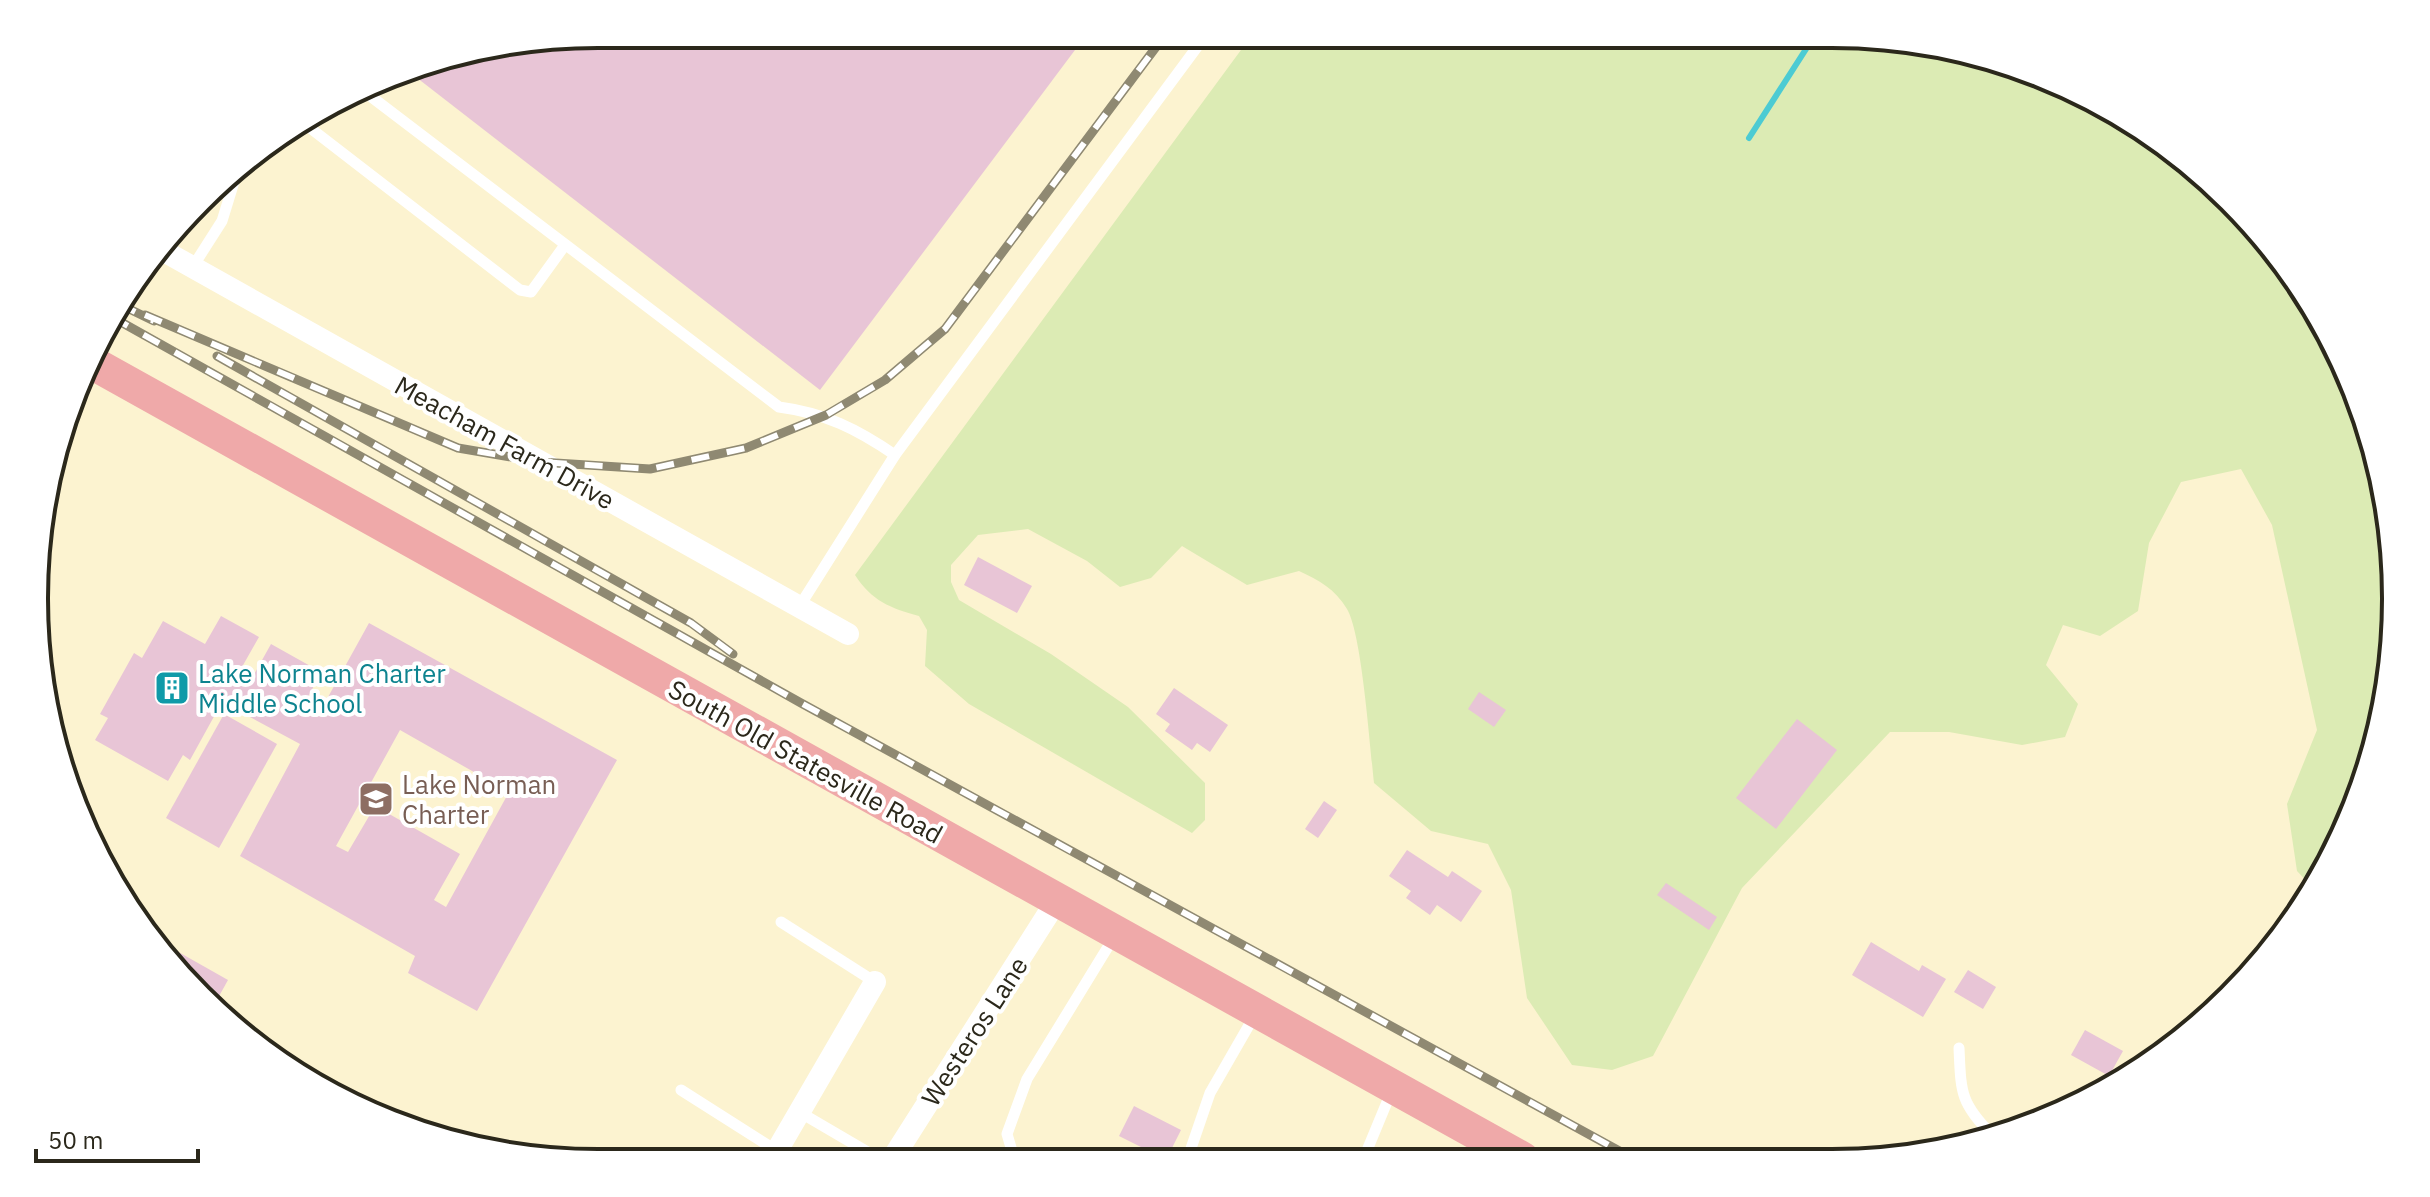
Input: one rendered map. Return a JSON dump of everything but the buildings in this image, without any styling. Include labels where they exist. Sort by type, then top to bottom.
[{"type":"main road","name":"South Old Statesville Road","points":[[100,367],[1505,1149]]},
{"type":"street","name":"Meacham Farm Drive","points":[[169,254],[848,634]]},
{"type":"street","name":"Westeros Lane","points":[[899,1149],[1057,900]]},
{"type":"street","points":[[778,1149],[875,982]]},
{"type":"lane","points":[[799,607],[895,455],[1196,48]]},
{"type":"lane","points":[[372,97],[779,407],[826,415],[859,430],[895,455]]},
{"type":"lane","points":[[312,129],[520,290],[531,292],[565,245]]},
{"type":"lane","points":[[192,268],[222,221],[232,189]]},
{"type":"lane","points":[[781,922],[875,982]]},
{"type":"lane","points":[[1011,1149],[1007,1134],[1027,1079],[1116,933]]},
{"type":"lane","points":[[1191,1149],[1210,1093],[1257,1011]]},
{"type":"lane","points":[[1959,1048],[1961,1084],[1968,1111],[1984,1127]]},
{"type":"lane","points":[[1368,1149],[1393,1087]]},
{"type":"lane","points":[[681,1090],[764,1149]]},
{"type":"lane","points":[[801,1113],[862,1149]]},
{"type":"green space","points":[[1242,48],[1868,49],[1974,67],[2008,77],[2075,105],[2107,122],[2167,162],[2221,209],[2245,236],[2268,263],[2308,323],[2353,422],[2377,527],[2381,562],[2381,635],[2371,706],[2353,775],[2325,842],[2305,879],[2297,871],[2287,804],[2317,730],[2272,525],[2241,469],[2181,482],[2149,543],[2138,611],[2100,636],[2063,625],[2046,665],[2078,704],[2065,737],[2022,745],[1949,732],[1890,732],[1742,888],[1653,1056],[1612,1070],[1572,1065],[1527,998],[1511,890],[1488,844],[1431,831],[1374,783],[1357,642],[1347,609],[1326,586],[1299,571],[1247,585],[1182,546],[1151,578],[1120,587],[1087,561],[1028,529],[978,535],[951,565],[951,582],[959,600],[1051,654],[1128,707],[1205,783],[1205,820],[1192,833],[969,704],[925,666],[927,630],[919,616],[882,602],[855,575]]},
{"type":"waterway","points":[[1749,138],[1807,48]]},
{"type":"railway","points":[[145,315],[458,448],[540,462],[650,469],[746,448],[826,415],[885,380],[945,329],[1155,48]]},
{"type":"railway","points":[[130,310],[154,321]]},
{"type":"railway","points":[[122,323],[801,703],[1616,1149]]},
{"type":"railway","points":[[217,356],[691,623],[733,654]]},
{"type":"place","name":"Lake Norman Charter Middle School","points":[[172,688]]},
{"type":"place","name":"Lake Norman Charter","points":[[376,799]]}]
